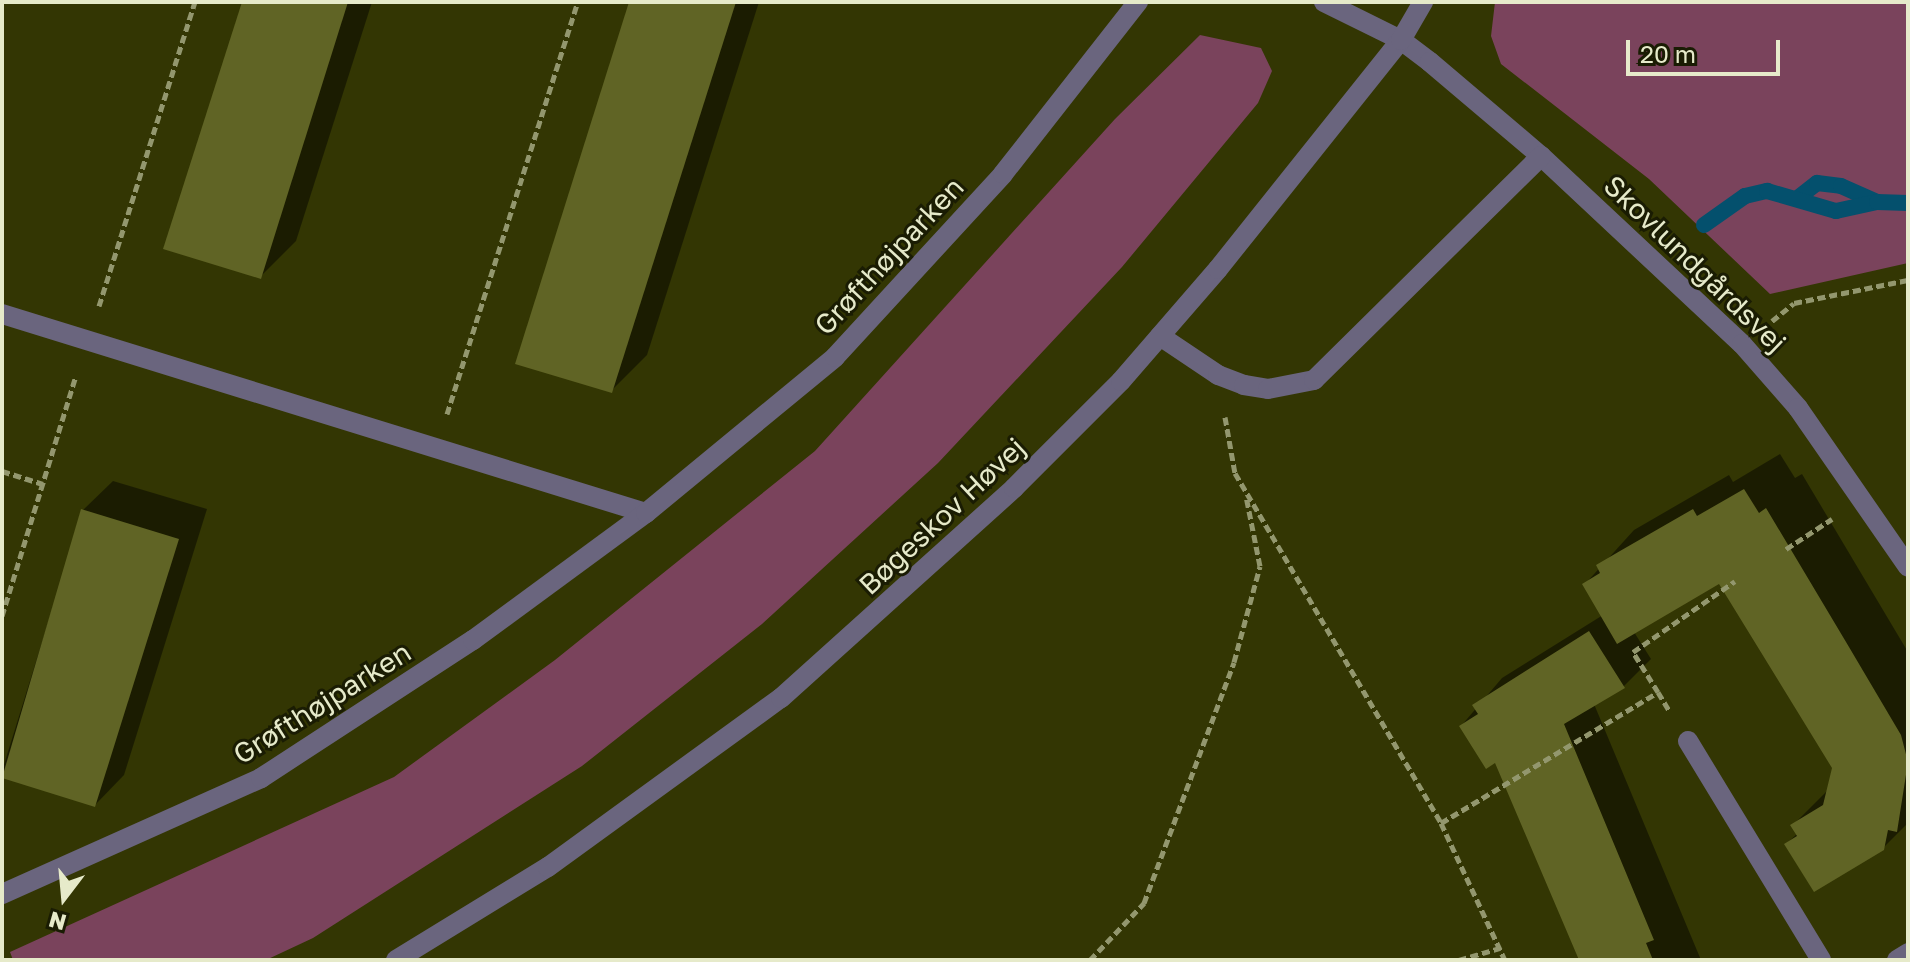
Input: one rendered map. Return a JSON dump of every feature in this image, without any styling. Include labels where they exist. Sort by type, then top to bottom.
[{"type":"street","name":"Grøfthøjparken","points":[[2,894],[261,778],[473,640],[646,513],[835,357],[1003,174],[1138,2]]},
{"type":"street","points":[[1324,2],[1401,40]]},
{"type":"street","name":"Bøgeskov Høvej","points":[[396,960],[548,867],[781,698],[1014,488],[1160,336],[1401,40],[1423,2]]},
{"type":"street","name":"Skovlundgårdsvej","points":[[1401,40],[1541,156],[1742,344],[1798,408],[1864,499],[1908,567]]},
{"type":"street","points":[[1160,336],[1229,379],[1268,389],[1314,380],[1541,156]]},
{"type":"street","points":[[2,314],[646,513]]},
{"type":"street","points":[[1688,741],[1821,960]]},
{"type":"street","points":[[1897,960],[1908,953]]},
{"type":"path","points":[[436,449],[578,2]]},
{"type":"path","points":[[1742,344],[1794,303],[1908,280]]},
{"type":"path","points":[[1090,960],[1144,903],[1234,662],[1260,566],[1245,492],[1224,425],[1229,379]]},
{"type":"path","points":[[2,471],[43,484]]},
{"type":"path","points":[[1245,492],[1441,823],[1505,960]]},
{"type":"path","points":[[1786,549],[1864,499]]},
{"type":"path","points":[[1688,741],[1633,652],[1735,581]]},
{"type":"path","points":[[1441,823],[1658,692]]},
{"type":"path","points":[[1459,960],[1500,948]]},
{"type":"shaded area","points":[[1495,2],[1908,2],[1908,263],[1770,294],[1649,179],[1501,64],[1491,36]]},
{"type":"shaded area","points":[[1200,35],[1261,48],[1272,71],[1258,103],[1122,267],[938,463],[762,624],[582,766],[313,938],[266,960],[13,960],[10,952],[394,777],[555,660],[815,451],[1115,119]]},
{"type":"building","points":[[242,2],[348,2],[261,279],[163,249]]},
{"type":"building","points":[[629,2],[736,2],[612,393],[515,364]]},
{"type":"building","points":[[1744,489],[1759,513],[1766,508],[1901,735],[1908,762],[1897,832],[1888,830],[1884,850],[1814,892],[1784,844],[1797,836],[1790,825],[1823,805],[1832,768],[1719,584],[1617,644],[1582,584],[1600,573],[1596,565],[1693,509],[1697,516]]},
{"type":"building","points":[[81,509],[179,539],[95,807],[2,778]]},
{"type":"building","points":[[1589,631],[1625,688],[1564,724],[1654,940],[1646,943],[1653,960],[1579,960],[1495,763],[1486,769],[1459,726],[1478,714],[1472,705]]},
{"type":"waterway","points":[[1799,197],[1817,183],[1841,186],[1877,202]]},
{"type":"waterway","points":[[1704,225],[1745,196],[1767,191],[1836,211],[1877,202],[1908,203]]}]
